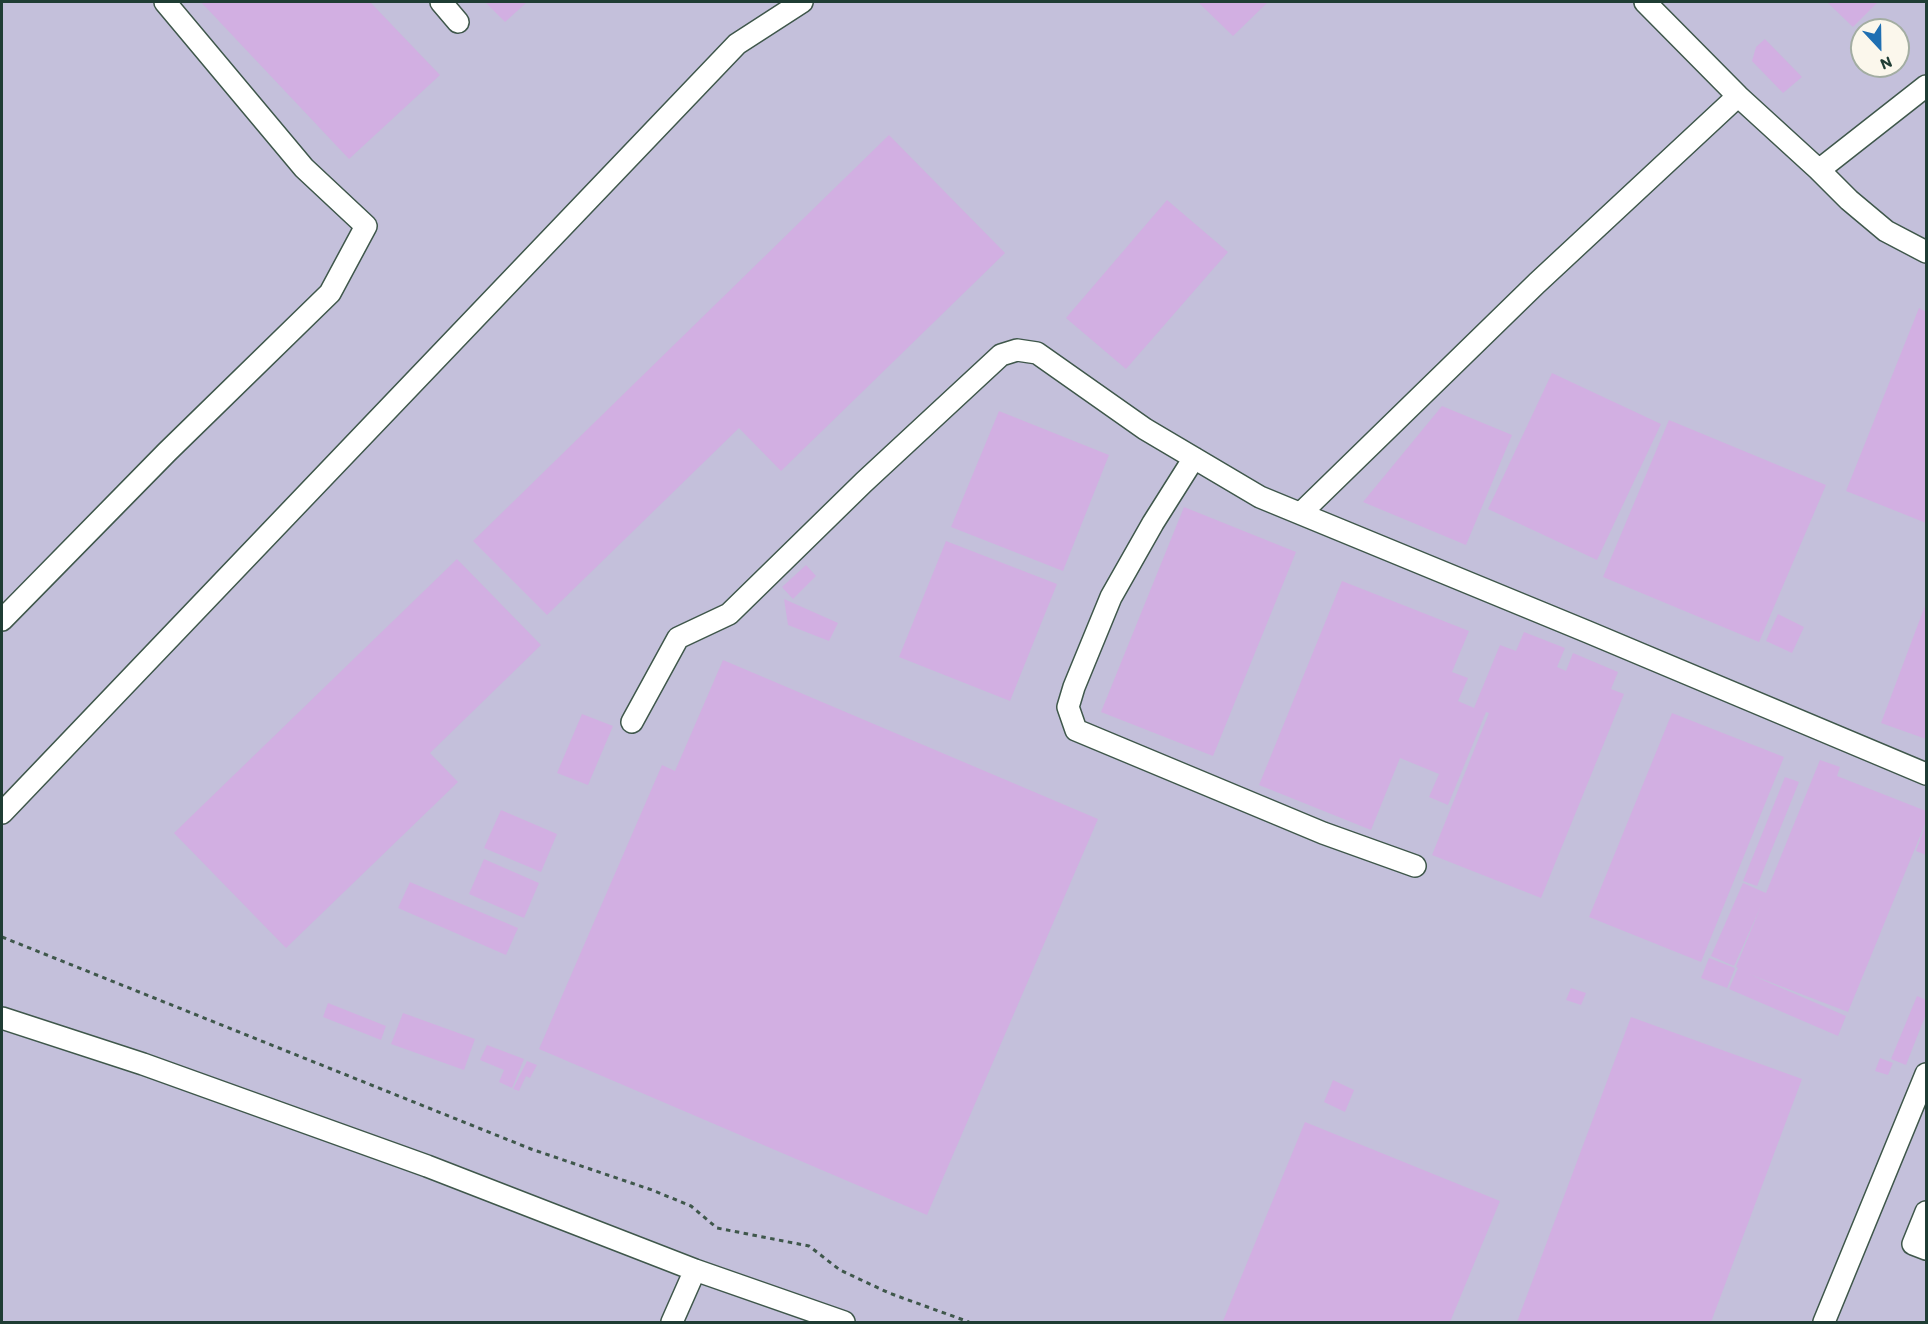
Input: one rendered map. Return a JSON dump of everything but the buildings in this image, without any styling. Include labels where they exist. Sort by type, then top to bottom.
[{"type":"street","points":[[2,620],[167,452],[330,293],[366,226],[304,168],[165,2]]},
{"type":"street","points":[[441,2],[458,22]]},
{"type":"street","points":[[2,813],[736,44],[802,2]]},
{"type":"street","points":[[1646,2],[1738,96],[1850,200],[1886,231],[1926,252]]},
{"type":"street","points":[[1819,170],[1926,86]]},
{"type":"street","points":[[1301,513],[1537,283],[1738,96]]},
{"type":"street","points":[[632,722],[678,638],[729,614],[864,482],[1000,355],[1017,350],[1037,353],[1145,429],[1260,497],[1926,774]]},
{"type":"street","points":[[1194,458],[1111,597],[1068,707],[1076,730],[1323,833],[1414,866]]},
{"type":"street","points":[[2,1017],[143,1064],[427,1166],[696,1270],[844,1323]]},
{"type":"street","points":[[1824,1323],[1926,1074]]},
{"type":"street","points":[[1926,1212],[1913,1244],[1926,1249]]},
{"type":"street","points":[[672,1323],[696,1270]]},
{"type":"path","points":[[2,937],[531,1149],[692,1206],[717,1228],[809,1246],[840,1270],[889,1293],[969,1323]]},
{"type":"shaded area","points":[[2,2],[1926,2],[1926,1322],[2,1322]]}]
